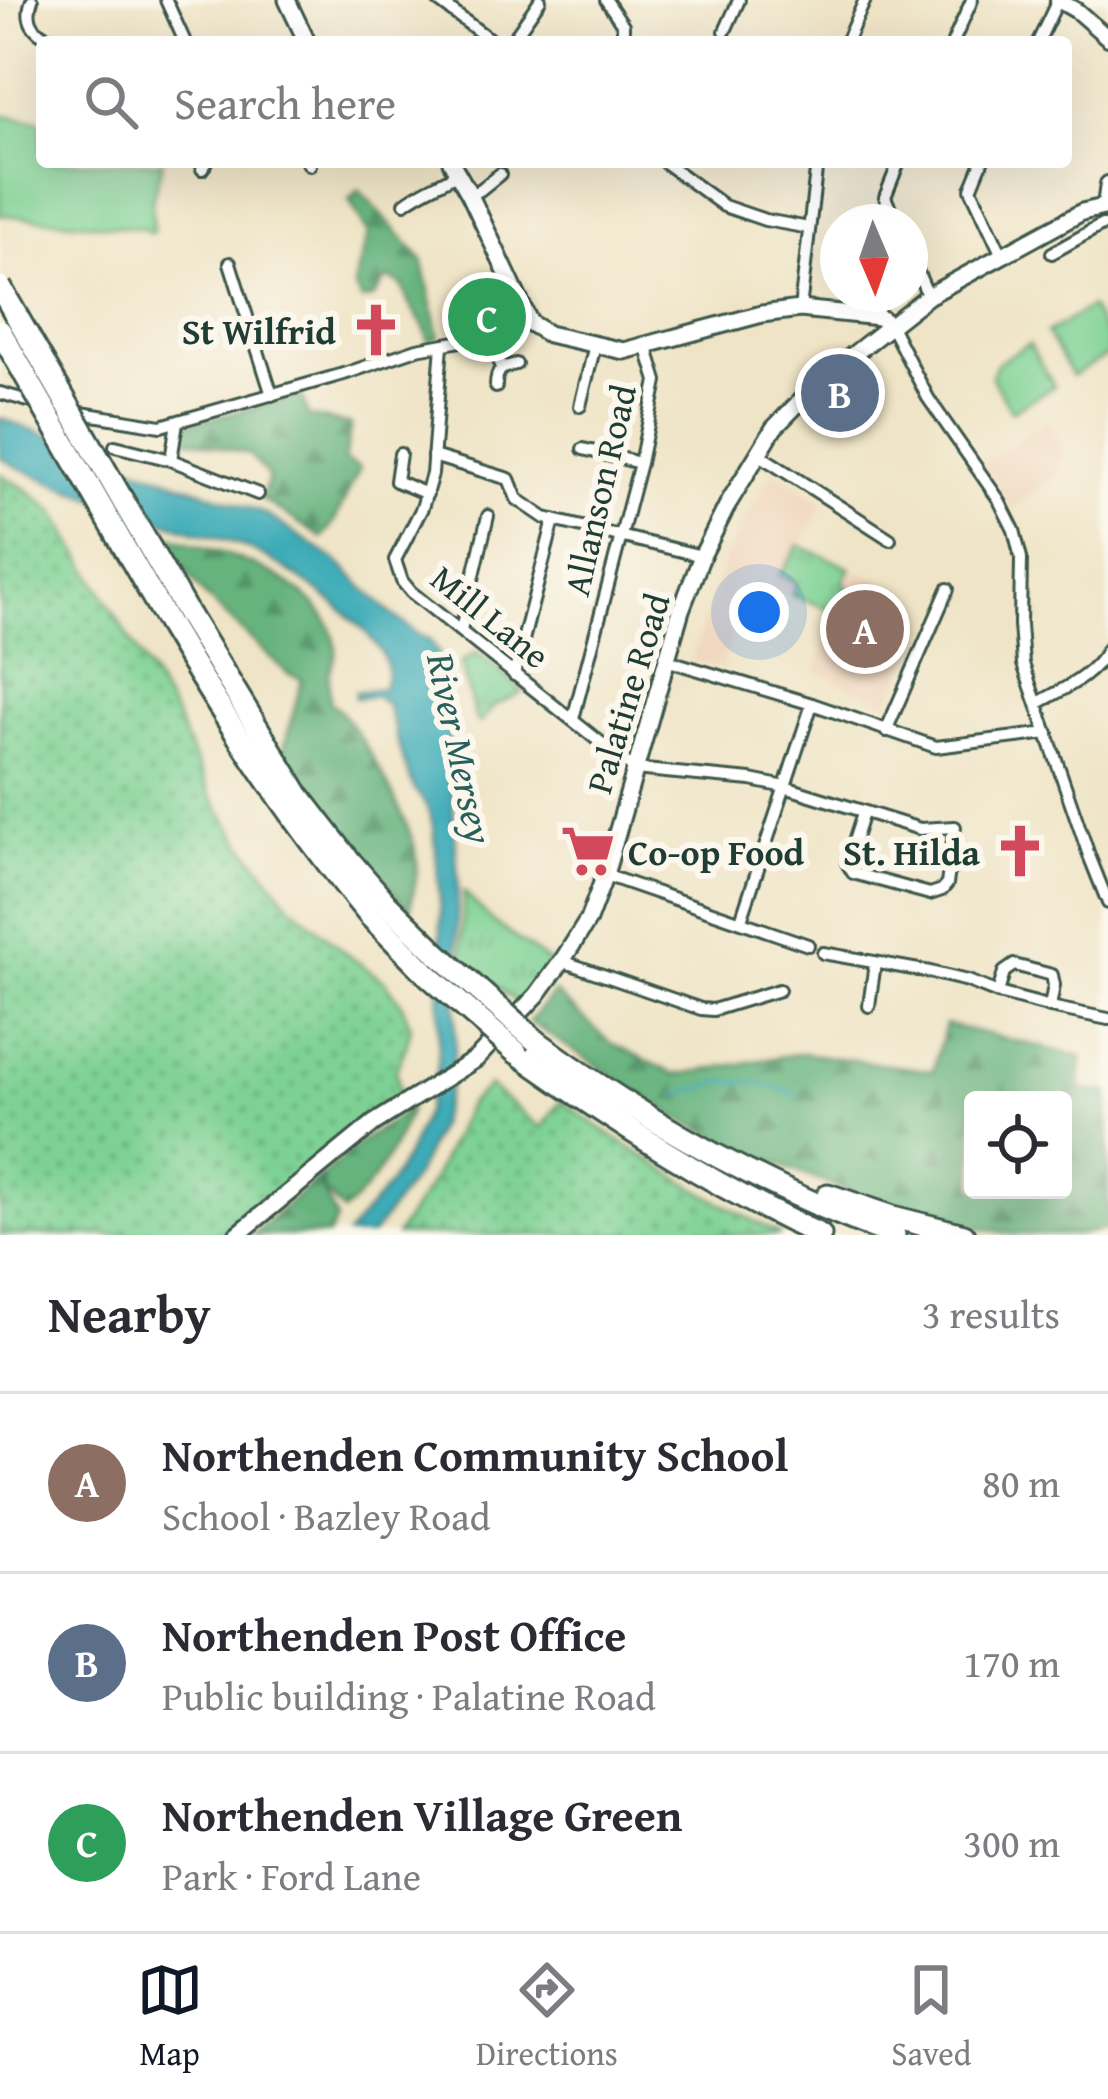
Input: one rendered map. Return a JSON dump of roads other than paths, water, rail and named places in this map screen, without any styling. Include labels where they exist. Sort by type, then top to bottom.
[{"type":"highway","points":[[0,287],[179,620]]},
{"type":"highway","points":[[0,331],[179,620],[429,976],[516,1052],[701,1174],[820,1235]]},
{"type":"highway","points":[[379,911],[437,953],[573,1068],[780,1189],[894,1235]]},
{"type":"highway","points":[[683,1136],[839,1199],[964,1235]]},
{"type":"main road","points":[[286,0],[304,36]]},
{"type":"main road","points":[[455,168],[530,323],[548,334],[624,350],[762,314],[800,309],[879,317],[891,326]]},
{"type":"main road","name":"Palatine Road","points":[[928,296],[1082,212],[1106,206]]},
{"type":"main road","name":"Palatine Road","points":[[237,1235],[374,1123],[476,1059],[537,995],[562,961],[588,920],[681,610],[729,502],[774,428],[821,380],[908,312]]},
{"type":"street","points":[[32,0],[32,27],[43,36]]},
{"type":"street","points":[[166,0],[182,36]]},
{"type":"street","points":[[436,0],[485,36]]},
{"type":"street","points":[[515,36],[540,0]]},
{"type":"street","points":[[606,0],[623,25],[623,36]]},
{"type":"street","points":[[725,31],[739,0]]},
{"type":"street","points":[[849,36],[865,0]]},
{"type":"street","points":[[956,36],[973,0]]},
{"type":"street","points":[[1041,36],[1058,0],[1108,38]]},
{"type":"street","points":[[402,186],[409,200],[453,168]]},
{"type":"street","points":[[681,168],[724,206],[809,229]]},
{"type":"street","points":[[800,309],[816,168]]},
{"type":"street","points":[[889,204],[886,189],[896,168]]},
{"type":"street","points":[[980,168],[971,189],[1002,255]]},
{"type":"street","points":[[470,195],[500,174]]},
{"type":"street","points":[[1106,206],[1108,184]]},
{"type":"street","points":[[1082,212],[1105,227]]},
{"type":"street","points":[[1052,253],[1105,227]]},
{"type":"street","points":[[230,263],[272,395]]},
{"type":"street","points":[[0,393],[161,426],[417,349],[530,323]]},
{"type":"street","points":[[891,326],[928,398],[1015,530],[1021,557],[1021,652],[1108,902]]},
{"type":"street","points":[[492,334],[500,368]]},
{"type":"street","name":"Mill Lane","points":[[442,345],[432,474],[395,560],[396,569],[411,592],[634,769]]},
{"type":"street","points":[[580,406],[595,345]]},
{"type":"street","name":"Allanson Road","points":[[573,719],[657,381],[646,345]]},
{"type":"street","points":[[496,387],[500,368],[516,364]]},
{"type":"street","points":[[171,460],[177,422]]},
{"type":"street","points":[[115,446],[171,460],[258,494]]},
{"type":"street","points":[[583,449],[640,463]]},
{"type":"street","points":[[400,454],[396,482],[427,494]]},
{"type":"street","points":[[758,454],[890,538]]},
{"type":"street","points":[[433,456],[508,479],[517,499],[554,520],[702,556]]},
{"type":"street","points":[[461,630],[488,516]]},
{"type":"street","points":[[514,675],[554,520]]},
{"type":"street","points":[[886,731],[947,589]]},
{"type":"street","points":[[1038,703],[1084,677],[1108,649]]},
{"type":"street","points":[[666,661],[812,704],[936,748],[1048,733]]},
{"type":"street","points":[[741,920],[812,704]]},
{"type":"street","points":[[634,769],[785,787],[920,830],[955,826],[947,884],[942,890],[930,894],[853,873],[847,862],[863,813]]},
{"type":"street","points":[[1090,858],[1108,854]]},
{"type":"street","points":[[604,874],[808,944]]},
{"type":"street","points":[[823,953],[968,981],[998,993],[1108,1019]]},
{"type":"street","points":[[562,961],[701,1009],[713,1010],[779,990]]},
{"type":"street","points":[[868,1006],[874,963]]},
{"type":"street","points":[[998,993],[1004,971],[1014,965],[1052,976],[1050,1007]]},
{"type":"water","points":[[0,418],[266,514],[337,561],[389,612],[429,639],[438,653],[446,694],[458,880],[455,1049],[437,1128],[415,1176],[372,1235],[347,1235],[406,1157],[426,1111],[438,1064],[441,914],[434,829],[402,758],[387,704],[374,696],[355,698],[355,692],[383,688],[387,670],[382,654],[331,601],[251,550],[89,496],[0,458]]},
{"type":"waterway","points":[[677,1095],[725,1081],[761,1083],[796,1094]]},
{"type":"place","name":"Northenden Village Green","points":[[487,317]]},
{"type":"place","name":"St Wilfrid","points":[[376,330]]},
{"type":"place","name":"Northenden Post Office","points":[[840,393]]},
{"type":"place","name":"Northenden Community School","points":[[865,629]]},
{"type":"place","name":"Co-op Food","points":[[588,851]]},
{"type":"place","name":"St. Hilda","points":[[1020,851]]},
{"type":"water label","name":"River Mersey","points":[[461,748]]}]
